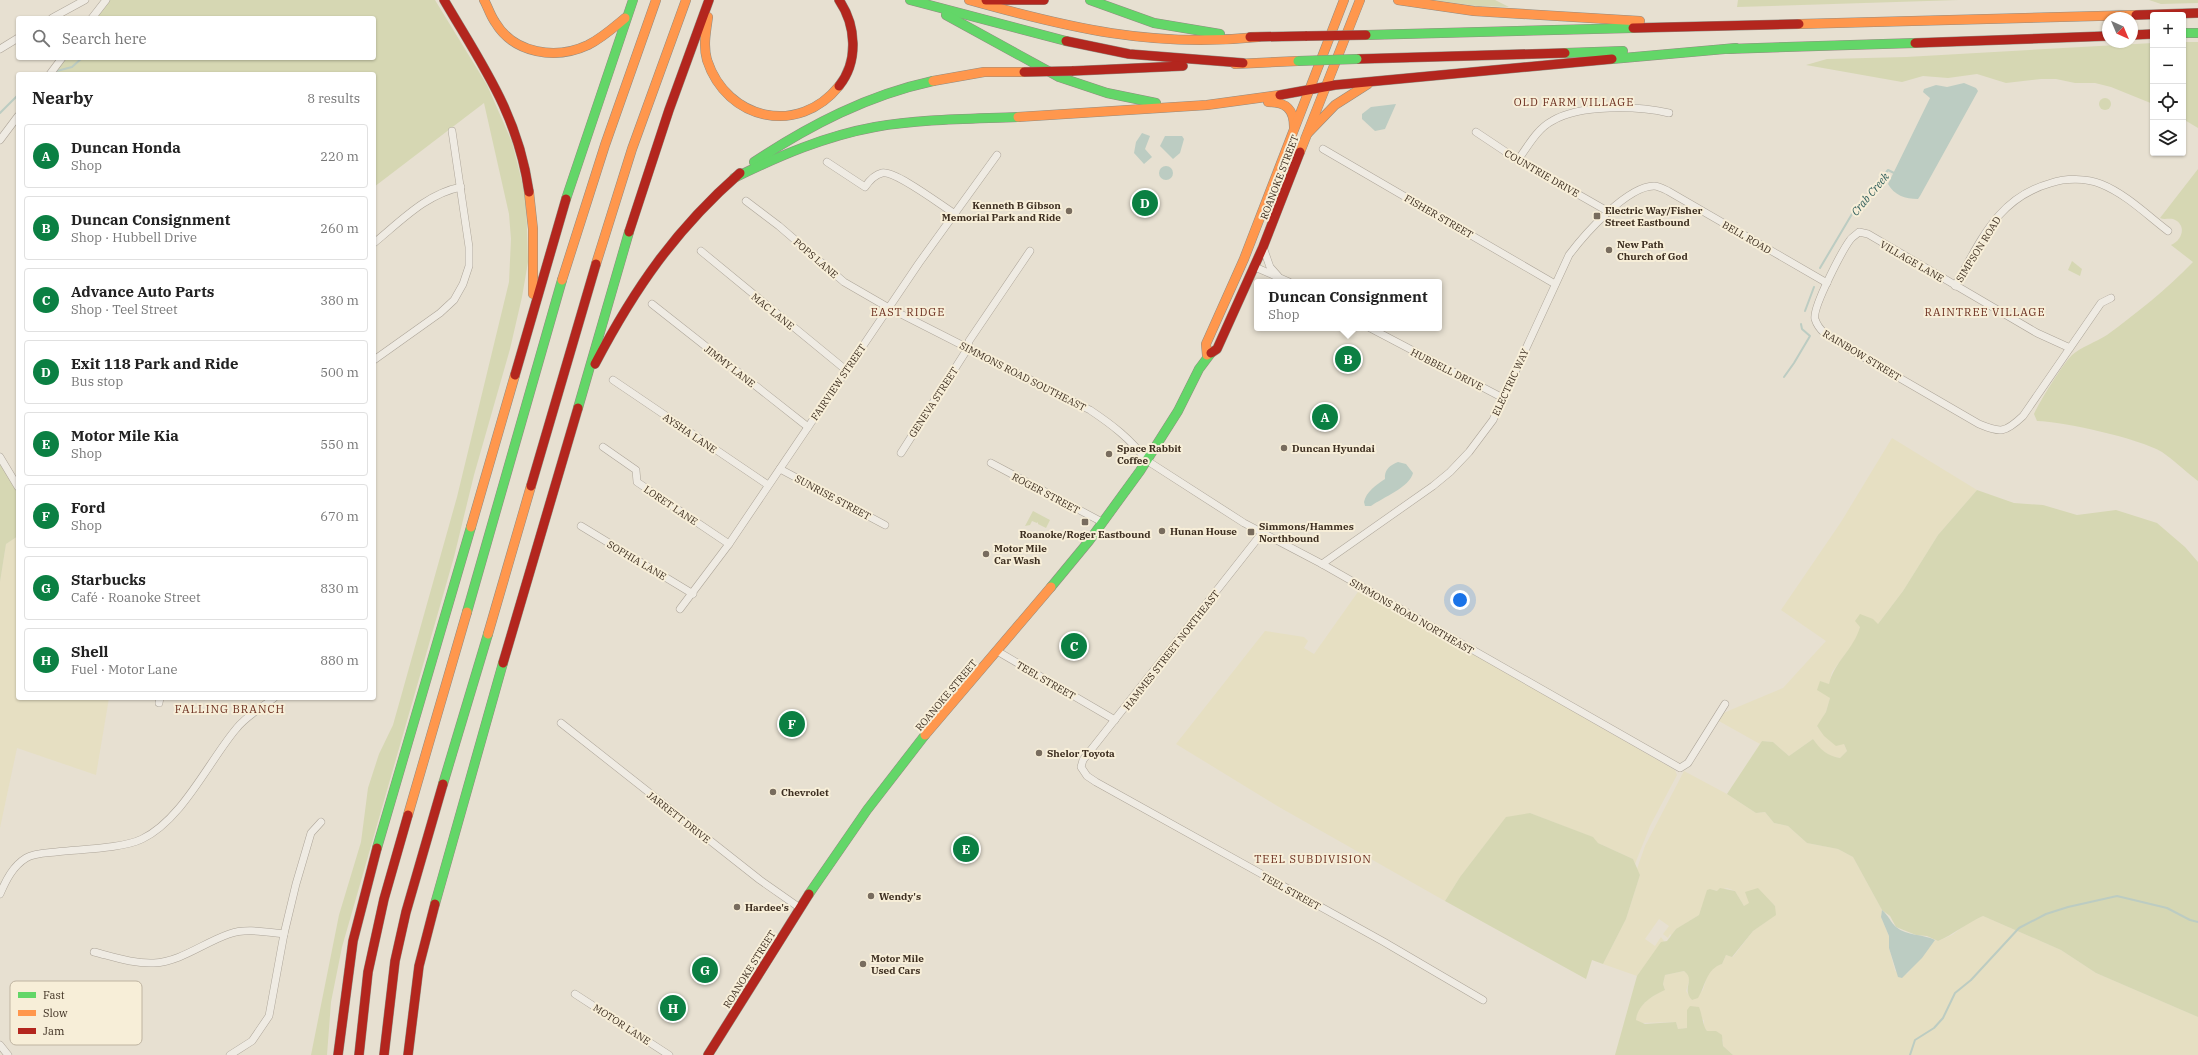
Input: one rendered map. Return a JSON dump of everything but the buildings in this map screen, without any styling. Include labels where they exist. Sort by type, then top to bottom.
[{"type":"main road","points":[[444,0],[485,68],[503,103],[512,122],[525,166],[532,200],[534,232],[532,313]]},
{"type":"main road","points":[[484,0],[492,18],[510,39],[529,50],[550,54],[570,53],[590,45],[610,33],[627,16]]},
{"type":"main road","points":[[339,1055],[346,978],[362,905],[532,313],[566,200],[633,0]]},
{"type":"main road","points":[[359,1055],[368,972],[386,891],[573,242],[607,138],[656,0]]},
{"type":"main road","points":[[384,1055],[395,961],[406,912],[599,253],[632,149],[686,0]]},
{"type":"main road","points":[[709,0],[705,48],[707,59],[715,80],[729,98],[739,106],[762,116],[780,117],[800,114],[817,107],[832,94],[845,78],[852,59],[853,39],[848,15],[839,0]]},
{"type":"main road","points":[[408,1055],[419,966],[434,904],[582,390],[652,157],[709,0]]},
{"type":"main road","points":[[908,0],[1088,47],[1136,55],[1243,63]]},
{"type":"main road","points":[[908,0],[960,21],[1030,62],[1068,81],[1126,99],[1175,106]]},
{"type":"main road","points":[[969,0],[1068,26],[1136,37],[1180,41],[1232,41],[1258,37]]},
{"type":"main road","points":[[984,0],[1044,0]]},
{"type":"main road","points":[[1091,0],[1124,14],[1179,29],[1258,37],[1741,26],[2198,13]]},
{"type":"main road","name":"ROANOKE STREET","points":[[1207,355],[1206,344],[1244,260],[1307,91],[1344,0]]},
{"type":"main road","name":"ROANOKE STREET","points":[[708,1055],[800,908],[848,836],[891,778],[1078,556],[1146,460],[1177,411],[1207,355],[1217,349],[1255,267],[1360,0]]},
{"type":"main road","points":[[1398,0],[1474,11],[1741,26]]},
{"type":"main road","points":[[2186,33],[2198,33]]},
{"type":"main road","points":[[2138,35],[2150,34]]},
{"type":"main road","points":[[582,390],[631,298],[653,264],[692,217],[734,178],[761,157],[798,133],[841,111],[877,96],[950,77],[980,72],[1024,72],[1357,59],[2102,36]]},
{"type":"main road","points":[[734,178],[798,148],[848,131],[871,127],[896,124],[1253,100],[1326,87],[1373,81],[1736,48]]},
{"type":"main road","points":[[1308,133],[1324,114],[1341,98],[1373,81]]},
{"type":"main road","points":[[1253,100],[1258,102],[1279,102],[1287,105],[1293,112],[1294,126]]},
{"type":"main road","points":[[1255,267],[1252,256],[1268,213],[1268,198]]},
{"type":"main road","points":[[1232,318],[1232,308],[1247,272],[1244,260]]},
{"type":"main road","points":[[410,1030],[413,1055]]},
{"type":"street","points":[[56,16],[85,0]]},
{"type":"street","points":[[94,16],[106,0]]},
{"type":"street","points":[[0,49],[16,39]]},
{"type":"street","points":[[52,72],[60,60]]},
{"type":"street","points":[[1518,160],[1538,132],[1551,121],[1568,113],[1605,109],[1651,109],[1669,112]]},
{"type":"street","points":[[0,140],[16,119]]},
{"type":"street","points":[[376,359],[440,313],[454,300],[463,284],[469,266],[469,247],[452,131]]},
{"type":"street","name":"COUNTRIE DRIVE","points":[[1476,132],[1518,160],[1610,212]]},
{"type":"street","name":"FISHER STREET","points":[[1323,149],[1555,284]]},
{"type":"street","name":"FAIRVIEW STREET","points":[[680,609],[693,594],[729,544],[919,263],[997,155]]},
{"type":"street","points":[[827,162],[865,187],[875,176],[881,173],[892,174],[923,192],[955,214]]},
{"type":"street","name":"SIMPSON ROAD","points":[[1955,286],[1985,233],[2002,210],[2019,196],[2038,186],[2061,180],[2085,180],[2101,184],[2120,194],[2168,231]]},
{"type":"street","name":"ELECTRIC WAY","points":[[1322,564],[1450,472],[1482,436],[1503,398],[1555,284],[1576,246],[1630,194],[1645,187],[1655,186],[1668,191]]},
{"type":"street","points":[[376,241],[431,197],[446,190],[461,187]]},
{"type":"street","name":"BELL ROAD","points":[[1668,191],[1826,283]]},
{"type":"street","name":"POPS LANE","points":[[746,201],[779,226],[844,282],[889,308]]},
{"type":"street","name":"RAINBOW STREET","points":[[1859,232],[1850,240],[1826,283],[1814,318],[1820,330],[1841,344],[1979,424],[1997,432],[2010,428],[2023,416],[2070,348]]},
{"type":"street","name":"VILLAGE LANE","points":[[1859,232],[1868,234],[2037,333],[2070,348]]},
{"type":"street","points":[[1263,247],[1270,267],[1278,276]]},
{"type":"street","name":"GENEVA STREET","points":[[901,453],[968,348],[969,341],[1030,250]]},
{"type":"street","name":"MAC LANE","points":[[701,251],[846,370]]},
{"type":"street","points":[[1255,267],[1283,279]]},
{"type":"street","points":[[2070,348],[2101,303],[2111,298]]},
{"type":"street","name":"JIMMY LANE","points":[[652,304],[808,427]]},
{"type":"street","name":"SIMMONS ROAD SOUTHEAST","points":[[889,308],[1090,410],[1133,443],[1146,460]]},
{"type":"street","name":"HUBBELL DRIVE","points":[[1376,331],[1503,398]]},
{"type":"street","name":"AYSHA LANE","points":[[613,380],[768,485]]},
{"type":"street","name":"LORET LANE","points":[[603,446],[636,470],[637,482],[729,544]]},
{"type":"street","points":[[0,457],[16,484]]},
{"type":"street","name":"SIMMONS ROAD NORTHEAST","points":[[1146,460],[1211,503],[1262,533],[1322,564],[1680,768],[1688,763],[1725,704]]},
{"type":"street","name":"ROGER STREET","points":[[990,463],[1102,522]]},
{"type":"street","name":"SUNRISE STREET","points":[[780,469],[885,525]]},
{"type":"street","name":"SOPHIA LANE","points":[[581,526],[693,594]]},
{"type":"street","name":"HAMMES STREET NORTHEAST","points":[[1081,768],[1083,760],[1262,533]]},
{"type":"street","name":"TEEL STREET","points":[[997,652],[1115,720]]},
{"type":"street","points":[[0,894],[6,878],[16,866],[27,857],[43,853],[129,843],[151,834],[172,815],[202,777],[237,727],[271,700]]},
{"type":"street","name":"JARRETT DRIVE","points":[[561,723],[760,880],[800,908]]},
{"type":"street","name":"TEEL STREET","points":[[1081,768],[1087,776],[1100,785],[1384,942],[1483,1000]]},
{"type":"street","points":[[230,1055],[252,1041],[268,1016],[284,934],[311,833],[321,822]]},
{"type":"street","points":[[94,952],[132,962],[155,963],[178,958],[230,934],[246,931],[284,934]]},
{"type":"street","name":"MOTOR LANE","points":[[575,994],[669,1055]]},
{"type":"street","points":[[0,1045],[8,1055]]},
{"type":"shaded area","points":[[1964,83],[1976,88],[1978,91],[1920,196],[1918,199],[1913,199],[1900,196],[1890,188],[1888,184],[1930,98],[1923,92],[1924,89],[1936,85],[1947,87]]},
{"type":"shaded area","points":[[1396,104],[1385,129],[1375,131],[1362,119],[1362,114],[1371,107]]},
{"type":"shaded area","points":[[1142,133],[1150,136],[1145,149],[1152,157],[1144,164],[1134,153],[1136,142]]},
{"type":"shaded area","points":[[1165,136],[1182,136],[1184,139],[1180,153],[1173,159],[1160,146]]},
{"type":"shaded area","points":[[1163,166],[1169,166],[1173,170],[1173,176],[1169,180],[1163,180],[1159,176],[1159,170]]},
{"type":"shaded area","points":[[1892,438],[1977,490],[1938,535],[1903,591],[1878,624],[1860,627],[1858,637],[1832,672],[1829,684],[1820,682],[1830,698],[1826,712],[1817,727],[1844,744],[1847,751],[1840,758],[1831,756],[1820,749],[1813,739],[1789,756],[1773,742],[1762,741],[1760,744],[1717,720],[1721,714],[1783,688],[1826,641],[1781,610],[1841,522]]},
{"type":"shaded area","points":[[1398,462],[1406,464],[1413,473],[1411,478],[1395,492],[1371,506],[1365,506],[1365,498],[1369,492],[1385,479],[1385,473],[1388,468]]},
{"type":"shaded area","points":[[16,537],[16,700],[109,700],[96,775],[17,748],[0,828],[0,582],[6,544]]},
{"type":"shaded area","points":[[1360,589],[1675,770],[1677,775],[1650,826],[1635,864],[1633,859],[1598,843],[1592,837],[1530,813],[1501,824],[1460,877],[1445,901],[1279,807],[1176,744],[1265,631],[1304,637],[1308,641],[1304,648],[1314,654]]},
{"type":"shaded area","points":[[1684,771],[1727,794],[1756,813],[1765,812],[1774,823],[1788,826],[1807,843],[1838,849],[1853,857],[1882,910],[1881,917],[1889,936],[1889,948],[1895,971],[1907,974],[1935,940],[1938,941],[1952,935],[1968,923],[1983,916],[2061,950],[2096,973],[2198,1017],[2198,1055],[1733,1055],[1723,1046],[1723,1040],[1716,1031],[1707,1031],[1704,1028],[1704,1020],[1687,1015],[1687,1028],[1678,1029],[1676,1022],[1639,1023],[1636,1020],[1637,1011],[1647,1000],[1665,989],[1663,984],[1665,975],[1684,971],[1688,974],[1690,978],[1686,991],[1692,1000],[1703,990],[1708,973],[1715,966],[1722,964],[1726,955],[1733,957],[1753,931],[1771,918],[1775,906],[1768,899],[1744,906],[1735,891],[1727,888],[1718,891],[1710,889],[1699,915],[1675,930],[1672,936],[1670,934],[1668,938],[1663,934],[1669,926],[1659,919],[1645,939],[1655,946],[1661,937],[1664,941],[1637,976],[1603,964],[1626,919],[1640,875],[1637,869],[1645,846]]},
{"type":"shaded area","points":[[1882,910],[1900,930],[1935,940],[1922,958],[1902,978],[1898,977],[1889,948],[1889,936],[1881,917]]},
{"type":"green space","points":[[110,0],[435,0],[487,85],[512,142],[526,198],[528,262],[522,297],[510,349],[474,475],[454,557],[342,947],[331,1002],[327,1055],[311,1055],[339,915],[361,842],[368,788],[379,754],[393,725],[457,497],[509,282],[511,239],[509,214],[484,103],[376,185],[376,72],[54,72],[62,60],[376,60],[376,16],[98,16]]},
{"type":"green space","points":[[1433,0],[1495,0],[1509,7],[1476,6]]},
{"type":"green space","points":[[1738,0],[1959,0],[1737,7]]},
{"type":"green space","points":[[2149,0],[2198,0],[2198,3],[2161,4]]},
{"type":"green space","points":[[2186,42],[2198,42],[2198,128],[2186,121]]},
{"type":"green space","points":[[2150,43],[2150,103],[2111,87],[2095,83],[2075,83],[2056,79],[2041,79],[2006,83],[1977,74],[1948,78],[1923,76],[1902,82],[1806,65],[1827,59],[1906,57],[2102,46],[2102,48],[2138,48],[2138,44]]},
{"type":"green space","points":[[2103,98],[2107,98],[2111,104],[2107,110],[2103,110],[2099,106],[2099,102]]},
{"type":"green space","points":[[2198,169],[2198,481],[2167,455],[2151,447],[2119,436],[2065,424],[2037,421],[2034,414],[2052,383],[2072,355],[2080,349],[2107,335],[2162,291],[2193,262],[2171,245],[2181,236],[2182,228],[2180,224],[2173,219],[2160,218]]},
{"type":"green space","points":[[2072,261],[2082,269],[2080,276],[2068,270]]},
{"type":"green space","points":[[0,463],[16,490],[16,537],[6,544],[0,582]]},
{"type":"green space","points":[[1977,490],[2014,503],[2043,505],[2077,515],[2116,510],[2157,523],[2185,547],[2198,562],[2198,1017],[2096,973],[2061,950],[1983,916],[1938,941],[1927,936],[1916,935],[1896,927],[1890,916],[1882,910],[1853,857],[1838,849],[1807,843],[1788,826],[1774,823],[1765,812],[1756,813],[1727,794],[1762,741],[1773,742],[1789,756],[1813,739],[1821,749],[1831,756],[1840,758],[1847,751],[1844,744],[1836,746],[1824,736],[1817,726],[1826,712],[1830,698],[1817,690],[1820,681],[1829,684],[1835,669],[1857,635],[1860,627],[1855,621],[1860,614],[1873,619],[1878,624],[1903,591],[1938,535]]},
{"type":"green space","points":[[1033,511],[1050,520],[1046,528],[1038,524],[1038,522],[1032,521],[1030,525],[1025,526]]},
{"type":"green space","points":[[1530,813],[1593,837],[1598,843],[1633,859],[1640,875],[1626,919],[1603,964],[1592,960],[1586,979],[1445,901],[1460,877],[1506,817]]},
{"type":"green space","points":[[1720,888],[1735,891],[1744,906],[1749,903],[1745,892],[1758,888],[1775,906],[1776,915],[1753,931],[1732,957],[1726,955],[1722,964],[1717,966],[1709,974],[1698,998],[1692,1000],[1689,996],[1689,978],[1684,971],[1665,975],[1663,984],[1665,990],[1646,1001],[1637,1014],[1636,1020],[1645,1024],[1676,1022],[1678,1029],[1687,1028],[1687,1010],[1690,1006],[1699,1007],[1707,1031],[1716,1031],[1722,1035],[1723,1046],[1733,1055],[1615,1055],[1637,976],[1661,942],[1667,941],[1676,929],[1699,915],[1707,890],[1710,889],[1717,891]]},
{"type":"waterway","points":[[53,72],[72,67],[80,60]]},
{"type":"waterway","points":[[0,113],[16,97]]},
{"type":"waterway","name":"Crab Creek","points":[[1820,268],[1852,214],[1888,170],[1896,174]]},
{"type":"waterway","name":"Crab Creek","points":[[1805,311],[1814,287]]},
{"type":"waterway","name":"Crab Creek","points":[[1784,377],[1810,336],[1802,329],[1801,324]]},
{"type":"waterway","points":[[1910,1055],[1915,1040],[1934,1028],[1943,1018],[1955,993],[1971,980],[2019,928],[2046,914],[2068,907],[2117,896],[2167,908],[2190,920],[2198,922]]},
{"type":"traffic: fast","points":[[566,199],[633,0]]},
{"type":"traffic: fast","points":[[910,0],[1066,41]]},
{"type":"traffic: fast","points":[[1090,0],[1154,23],[1220,34]]},
{"type":"traffic: fast","points":[[946,15],[1059,77],[1107,93],[1156,103]]},
{"type":"traffic: fast","points":[[1366,35],[1633,28]]},
{"type":"traffic: fast","points":[[2186,33],[2198,33]]},
{"type":"traffic: fast","points":[[1727,49],[1915,43]]},
{"type":"traffic: fast","points":[[1612,59],[1736,48]]},
{"type":"traffic: fast","points":[[1565,53],[1623,51]]},
{"type":"traffic: fast","points":[[1298,61],[1357,59]]},
{"type":"traffic: fast","points":[[754,162],[796,136],[840,113],[885,94],[933,81]]},
{"type":"traffic: fast","points":[[734,178],[768,162],[820,141],[856,131],[910,122],[1018,117]]},
{"type":"traffic: fast","points":[[578,408],[629,232]]},
{"type":"traffic: fast","points":[[467,612],[562,280]]},
{"type":"traffic: fast","points":[[1051,587],[1089,541],[1140,471],[1178,411],[1199,369],[1211,353]]},
{"type":"traffic: fast","points":[[377,848],[471,527]]},
{"type":"traffic: fast","points":[[443,784],[488,634]]},
{"type":"traffic: fast","points":[[435,904],[503,663]]},
{"type":"traffic: fast","points":[[809,894],[867,810],[925,735]]},
{"type":"traffic: slow","points":[[484,0],[493,19],[503,33],[524,47],[550,53],[576,50],[588,45],[603,36],[625,18]]},
{"type":"traffic: slow","points":[[562,280],[605,145],[656,0]]},
{"type":"traffic: slow","points":[[596,264],[632,149],[686,0]]},
{"type":"traffic: slow","points":[[969,0],[1077,27],[1147,38],[1220,40],[1258,37]]},
{"type":"traffic: slow","points":[[1207,355],[1206,344],[1244,259],[1344,0]]},
{"type":"traffic: slow","points":[[1300,152],[1360,0]]},
{"type":"traffic: slow","points":[[1398,0],[1474,11],[1640,21]]},
{"type":"traffic: slow","points":[[1799,24],[2102,16]]},
{"type":"traffic: slow","points":[[708,17],[705,44],[707,60],[717,81],[730,97],[747,108],[766,115],[785,116],[804,112],[823,102],[839,86]]},
{"type":"traffic: slow","points":[[1235,64],[1298,61]]},
{"type":"traffic: slow","points":[[933,81],[984,72],[1024,72]]},
{"type":"traffic: slow","points":[[1308,133],[1335,105],[1368,84]]},
{"type":"traffic: slow","points":[[1018,117],[1207,105],[1280,95]]},
{"type":"traffic: slow","points":[[1268,102],[1280,103],[1288,108],[1291,111],[1294,127]]},
{"type":"traffic: slow","points":[[529,192],[533,229],[533,294]]},
{"type":"traffic: slow","points":[[471,527],[515,375]]},
{"type":"traffic: slow","points":[[488,634],[531,486]]},
{"type":"traffic: slow","points":[[925,735],[1051,587]]},
{"type":"traffic: slow","points":[[408,815],[467,612]]},
{"type":"traffic: jam","points":[[444,0],[497,91],[516,138],[524,164],[529,192]]},
{"type":"traffic: jam","points":[[629,232],[669,110],[709,0]]},
{"type":"traffic: jam","points":[[839,0],[849,20],[853,43],[850,66],[839,86]]},
{"type":"traffic: jam","points":[[986,0],[1044,0]]},
{"type":"traffic: jam","points":[[2138,15],[2198,13]]},
{"type":"traffic: jam","points":[[1633,28],[1799,24]]},
{"type":"traffic: jam","points":[[2138,35],[2150,34]]},
{"type":"traffic: jam","points":[[1307,36],[1366,35]]},
{"type":"traffic: jam","points":[[1250,37],[1307,36]]},
{"type":"traffic: jam","points":[[1915,43],[2102,36]]},
{"type":"traffic: jam","points":[[1066,41],[1129,54],[1243,63]]},
{"type":"traffic: jam","points":[[1357,59],[1565,53]]},
{"type":"traffic: jam","points":[[1280,95],[1335,85],[1612,59]]},
{"type":"traffic: jam","points":[[1072,71],[1183,66]]},
{"type":"traffic: jam","points":[[1024,72],[1072,71]]},
{"type":"traffic: jam","points":[[1211,353],[1217,349],[1263,247],[1300,152]]},
{"type":"traffic: jam","points":[[595,364],[625,310],[658,261],[696,216],[740,173]]},
{"type":"traffic: jam","points":[[515,375],[566,199]]},
{"type":"traffic: jam","points":[[531,486],[596,264]]},
{"type":"traffic: jam","points":[[503,663],[578,408]]},
{"type":"traffic: jam","points":[[384,1055],[395,961],[406,912],[443,784]]},
{"type":"traffic: jam","points":[[359,1055],[368,972],[384,899],[408,815]]},
{"type":"traffic: jam","points":[[338,1055],[353,941],[377,848]]},
{"type":"traffic: jam","points":[[708,1055],[809,894]]},
{"type":"traffic: jam","points":[[408,1055],[419,966],[435,904]]},
{"type":"place","name":"Exit 118 Park and Ride","points":[[1145,203]]},
{"type":"place","name":"Kenneth B Gibson Memorial Park and Ride","points":[[1069,211]]},
{"type":"place","name":"Electric Way/Fisher Street Eastbound","points":[[1597,216]]},
{"type":"place","name":"New Path Church of God","points":[[1609,250]]},
{"type":"place","name":"Duncan Consignment","points":[[1348,359]]},
{"type":"place","name":"Duncan Honda","points":[[1325,417]]},
{"type":"place","name":"Duncan Hyundai","points":[[1284,448]]},
{"type":"place","name":"Space Rabbit Coffee","points":[[1109,454]]},
{"type":"place","name":"Roanoke/Roger Eastbound","points":[[1085,522]]},
{"type":"place","name":"Hunan House","points":[[1162,531]]},
{"type":"place","name":"Simmons/Hammes Northbound","points":[[1251,532]]},
{"type":"place","name":"Motor Mile Car Wash","points":[[986,554]]},
{"type":"place","name":"Advance Auto Parts","points":[[1074,646]]},
{"type":"place","name":"Ford","points":[[792,724]]},
{"type":"place","name":"Shelor Toyota","points":[[1039,753]]},
{"type":"place","name":"Chevrolet","points":[[773,792]]},
{"type":"place","name":"Motor Mile Kia","points":[[966,849]]},
{"type":"place","name":"Wendy's","points":[[871,896]]},
{"type":"place","name":"Hardee's","points":[[737,907]]},
{"type":"place","name":"Motor Mile Used Cars","points":[[863,964]]},
{"type":"place","name":"Starbucks","points":[[705,970]]},
{"type":"place","name":"Shell","points":[[673,1008]]},
{"type":"district","name":"OLD FARM VILLAGE","points":[[1574,102]]},
{"type":"district","name":"EAST RIDGE","points":[[908,312]]},
{"type":"district","name":"RAINTREE VILLAGE","points":[[1985,312]]},
{"type":"district","name":"FALLING BRANCH","points":[[230,709]]},
{"type":"district","name":"TEEL SUBDIVISION","points":[[1313,859]]}]
